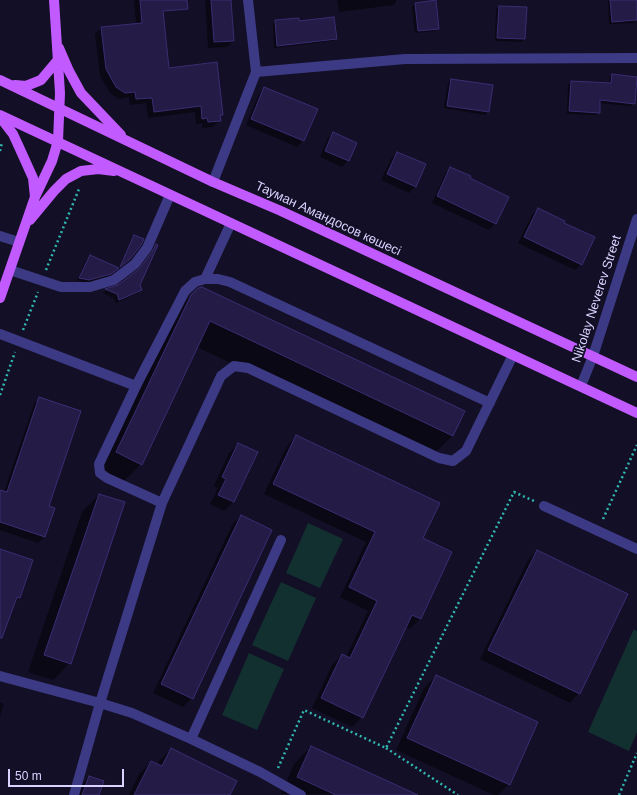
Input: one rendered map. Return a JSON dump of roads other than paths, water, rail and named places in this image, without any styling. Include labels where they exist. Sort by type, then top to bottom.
[{"type":"main road","points":[[0,298],[18,242],[35,197],[52,161],[58,141],[58,107],[60,93],[54,0]]},
{"type":"main road","points":[[56,42],[81,93],[126,140]]},
{"type":"main road","points":[[5,82],[26,86],[33,84],[41,80],[57,61]]},
{"type":"main road","name":"Тауман Амандосов көшесі","points":[[5,82],[213,182],[281,211],[637,376]]},
{"type":"main road","points":[[0,116],[58,141],[123,173],[637,413]]},
{"type":"main road","points":[[0,116],[14,134],[33,178],[35,197]]},
{"type":"main road","points":[[26,224],[66,179],[81,171],[98,169],[123,173]]},
{"type":"street","points":[[213,182],[256,72],[248,0]]},
{"type":"street","points":[[256,72],[405,59],[637,58]]},
{"type":"street","points":[[10,270],[61,287],[90,287],[114,280],[136,264],[147,248],[170,195]]},
{"type":"street","name":"Nikolay Neverev Street","points":[[581,386],[593,356],[637,219]]},
{"type":"street","points":[[205,279],[231,223]]},
{"type":"street","points":[[0,236],[18,242]]},
{"type":"street","points":[[162,504],[107,478],[100,473],[99,464],[136,386],[185,291],[194,282],[205,279],[218,279],[230,282],[490,403]]},
{"type":"street","points":[[0,334],[136,386]]},
{"type":"street","points":[[74,795],[100,703],[162,504],[221,376],[234,366],[248,368],[439,458],[453,461],[466,451],[513,355]]},
{"type":"street","points":[[544,506],[637,549]]},
{"type":"street","points":[[191,739],[281,540]]},
{"type":"street","points":[[0,676],[132,713],[191,739],[301,795]]}]
